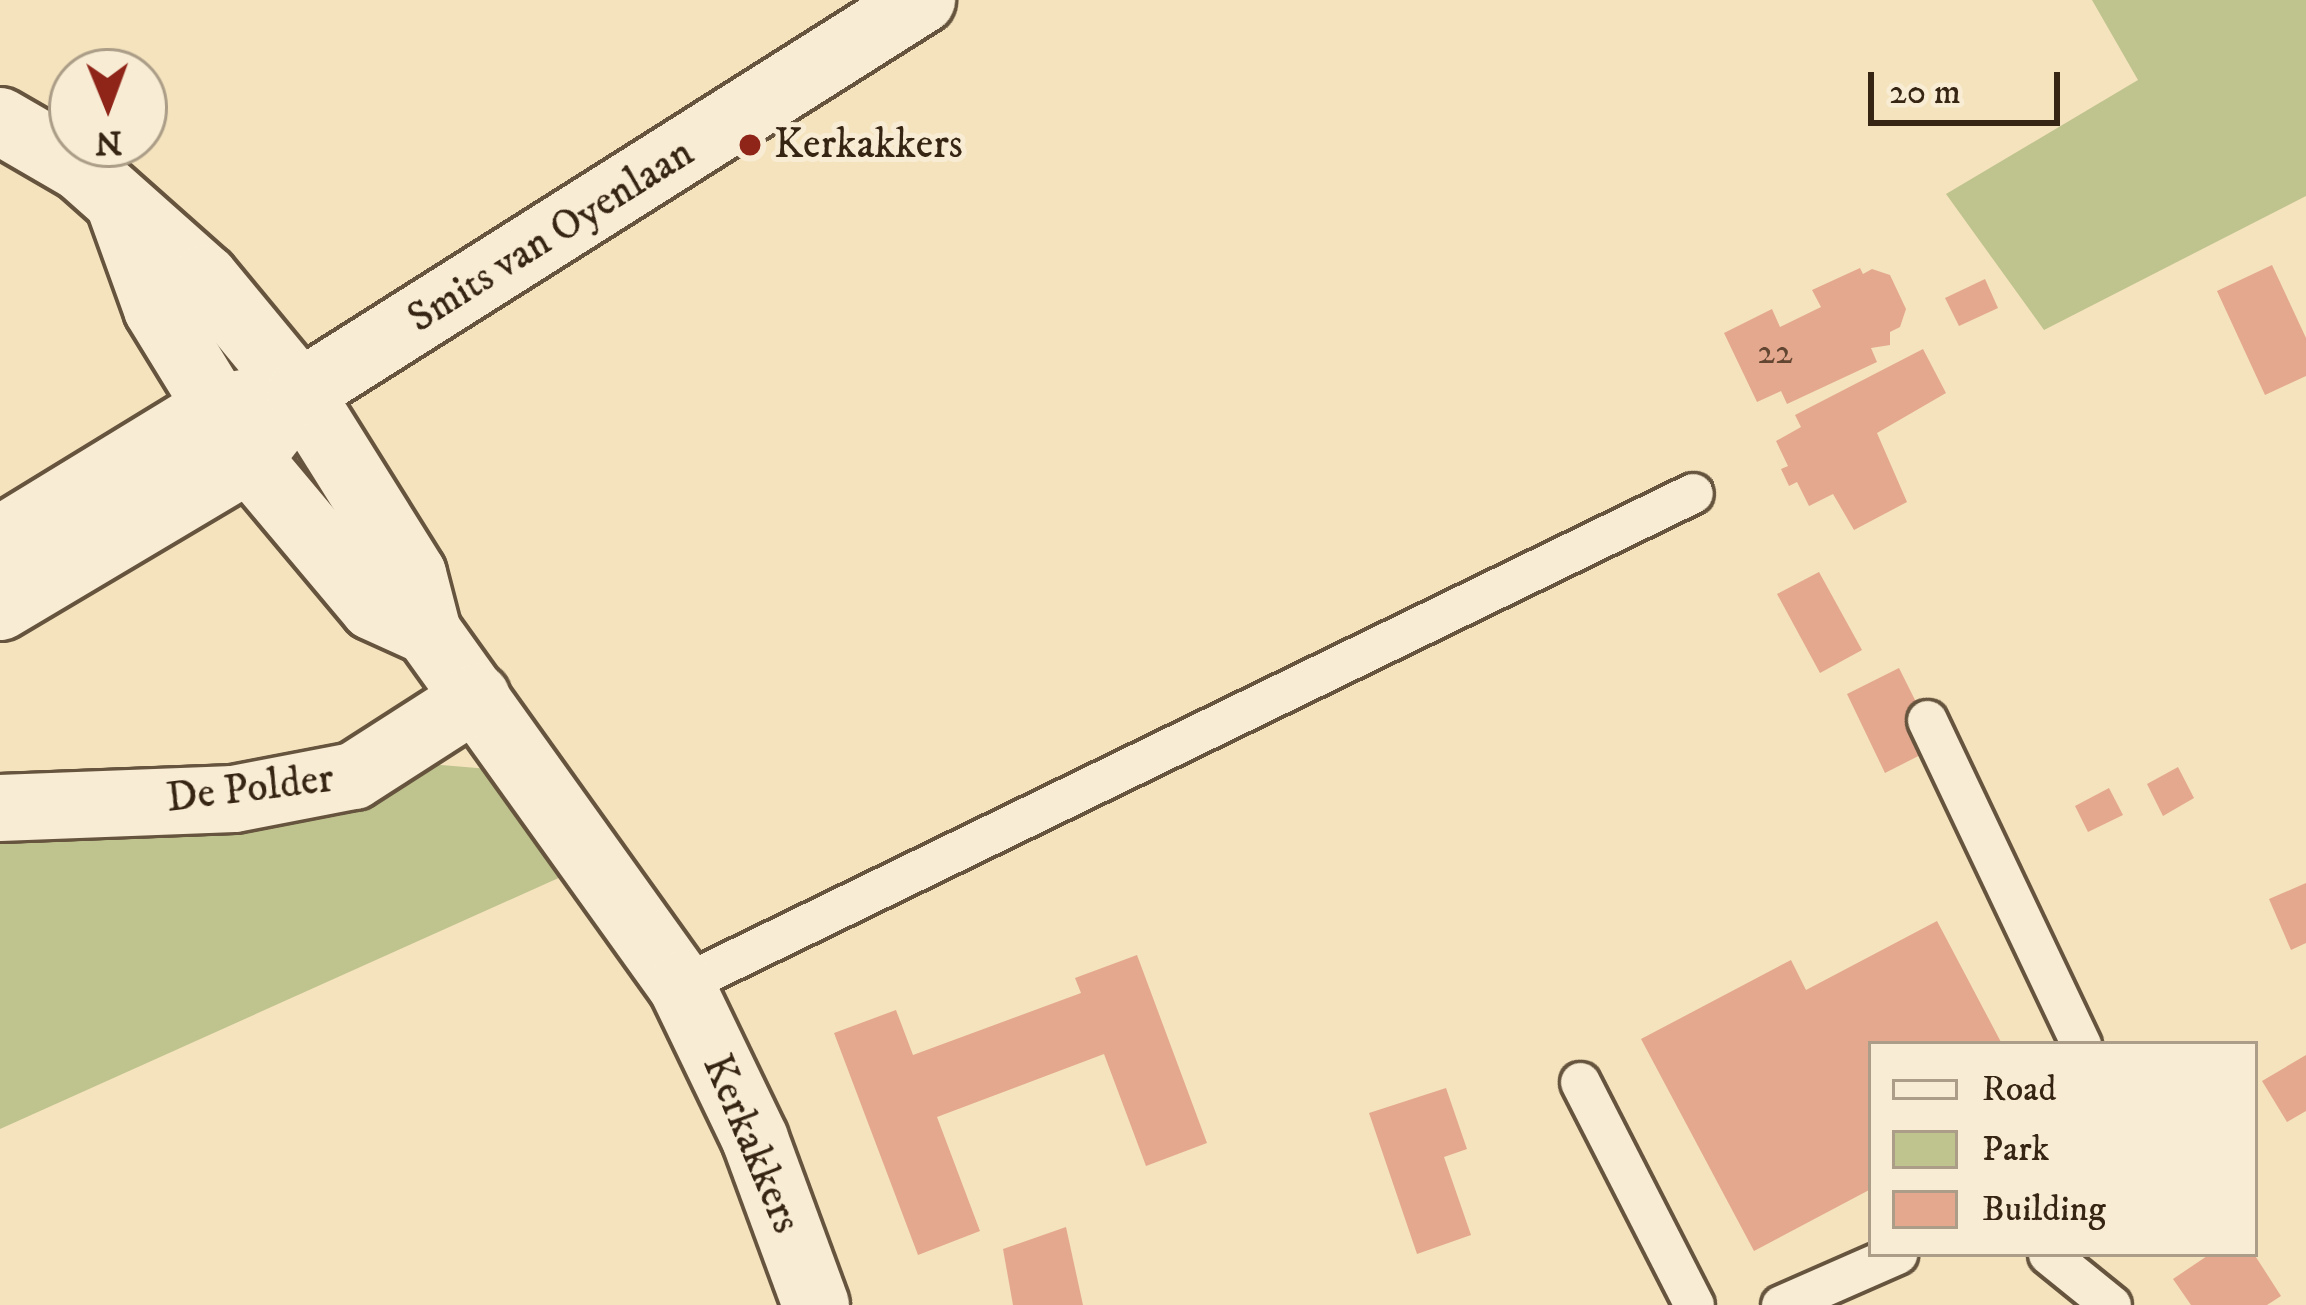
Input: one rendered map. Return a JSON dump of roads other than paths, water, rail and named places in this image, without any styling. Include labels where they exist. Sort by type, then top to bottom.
[{"type":"street","name":"Smits van Oyenlaan","points":[[0,540],[232,433],[922,0]]},
{"type":"street","name":"Kerkakkers","points":[[0,121],[81,168],[205,278],[300,393],[413,574],[428,632],[681,985],[755,1139],[816,1305]]},
{"type":"street","name":"Kerkakkers","points":[[119,202],[157,309],[232,433],[373,607],[428,632]]},
{"type":"street","name":"Smits van Oyenlaan","points":[[0,607],[232,433]]},
{"type":"street","name":"De Polder","points":[[0,808],[234,799],[354,776],[478,697]]},
{"type":"lane","points":[[681,985],[1693,493]]},
{"type":"lane","points":[[1927,720],[2080,1041]]},
{"type":"lane","points":[[1580,1082],[1694,1305]]},
{"type":"lane","points":[[1780,1305],[1891,1257]]},
{"type":"lane","points":[[2052,1257],[2111,1305]]},
{"type":"place","name":"Kerkakkers","points":[[750,145]]}]
